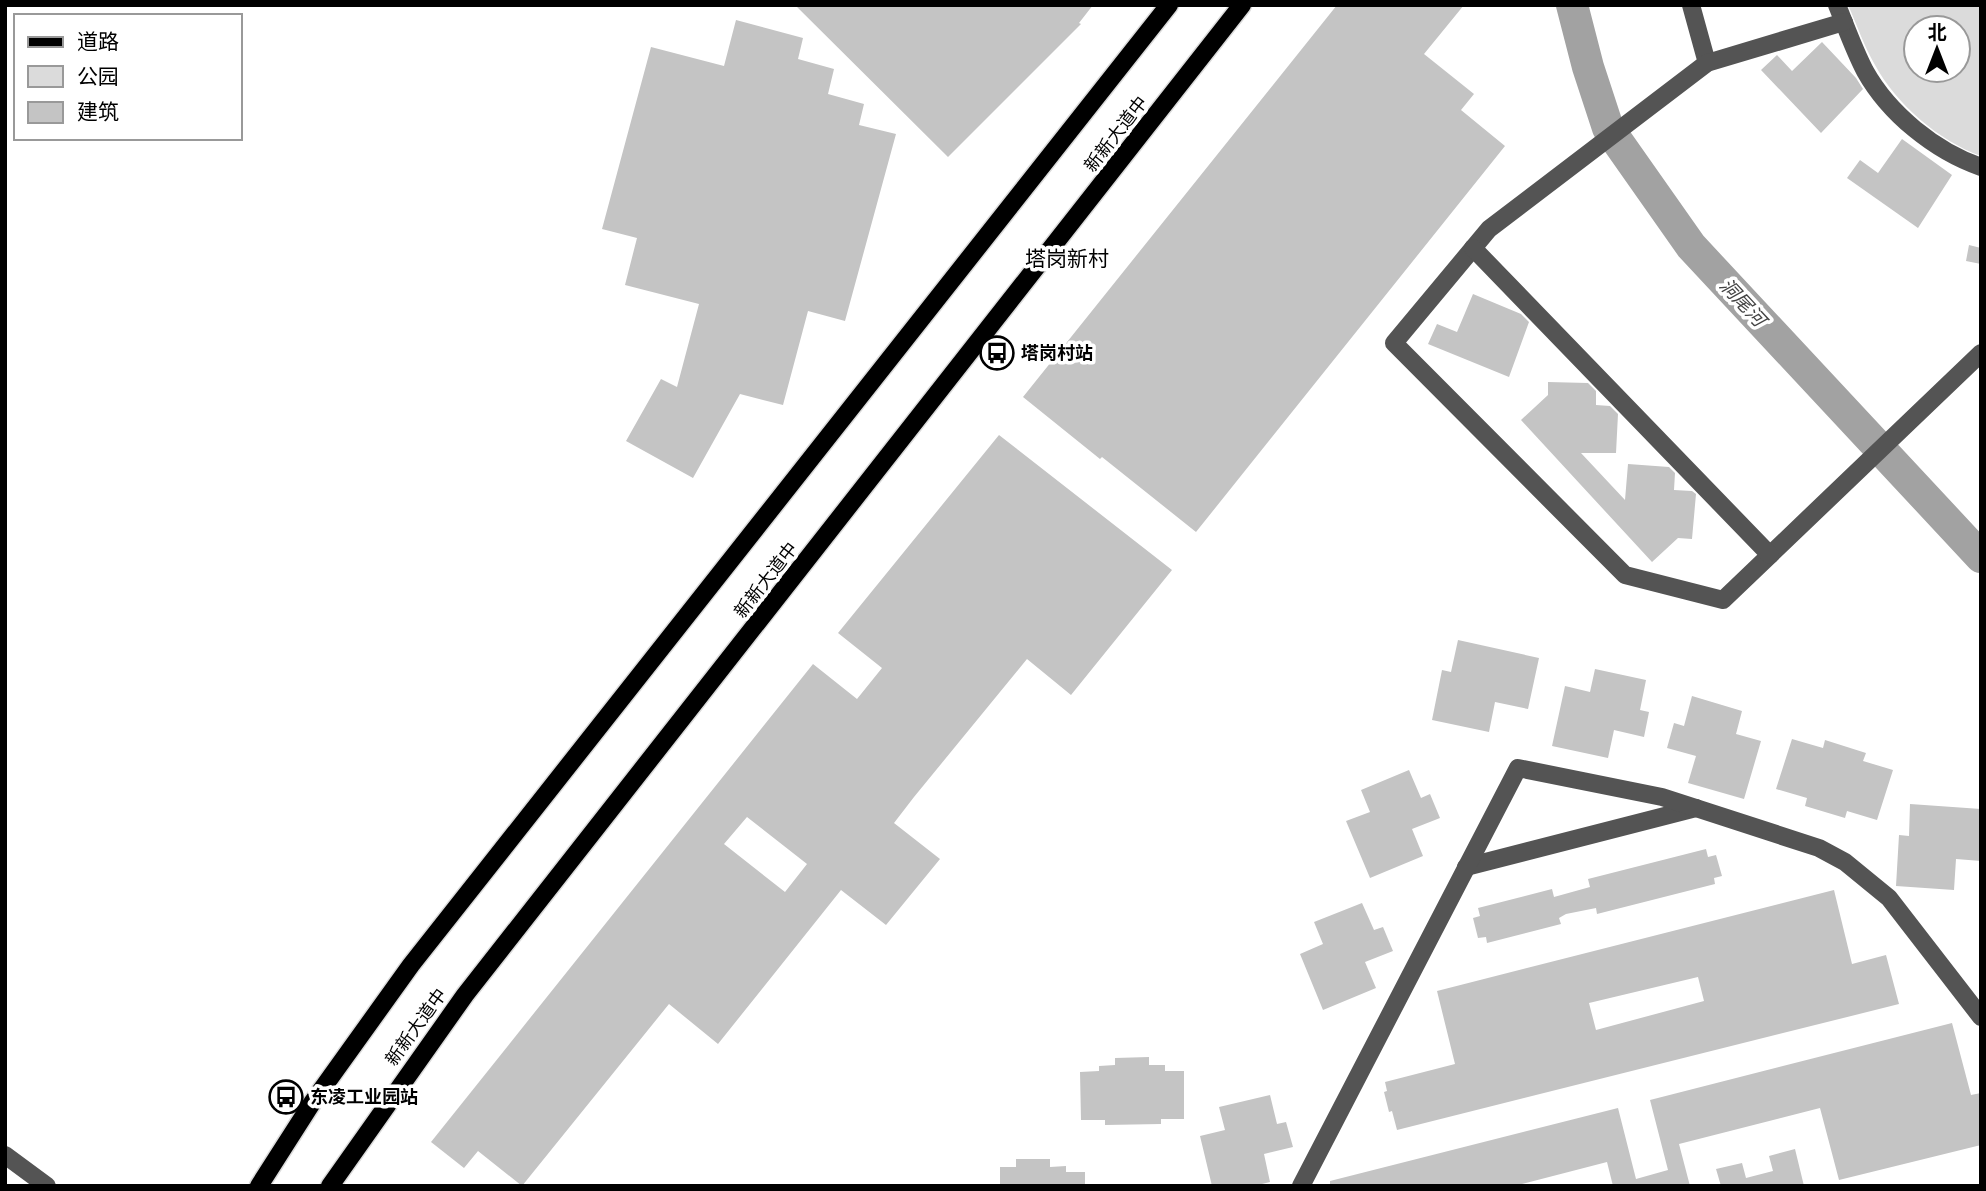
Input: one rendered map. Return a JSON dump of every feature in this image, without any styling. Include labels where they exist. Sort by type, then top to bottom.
[{"type":"main road","points":[[259,1186],[312,1103],[411,965],[1169,5]]},
{"type":"main road","name":"新新大道中","points":[[330,1186],[465,995],[1242,5]]},
{"type":"street","points":[[1691,5],[1707,63]]},
{"type":"street","points":[[1837,5],[1866,72],[1893,108],[1927,139],[1966,162],[1981,167]]},
{"type":"street","points":[[1844,22],[1707,63],[1489,229],[1394,343],[1625,575],[1723,600],[1981,353]]},
{"type":"street","points":[[1473,248],[1775,550]]},
{"type":"street","points":[[1301,1186],[1518,768],[1662,797],[1819,848],[1868,878],[1889,898],[1981,1017]]},
{"type":"street","points":[[1466,867],[1696,808]]},
{"type":"street","points":[[5,1155],[47,1186]]},
{"type":"green space","points":[[1848,5],[1981,5],[1981,156],[1950,141],[1920,120],[1895,94],[1871,58]]},
{"type":"building","points":[[795,5],[1093,5],[1079,23],[1081,24],[948,157]]},
{"type":"building","points":[[1337,5],[1464,5],[1424,54],[1474,94],[1461,110],[1505,146],[1196,532],[1023,397]]},
{"type":"building","points":[[736,20],[803,38],[798,59],[834,69],[828,94],[864,104],[859,125],[896,134],[845,321],[808,311],[783,405],[740,394],[693,478],[626,441],[661,379],[677,387],[699,304],[625,285],[637,238],[602,229],[651,47],[724,66]]},
{"type":"building","points":[[1822,42],[1863,89],[1821,133],[1761,70],[1777,55],[1792,71]]},
{"type":"building","points":[[1902,139],[1952,175],[1918,228],[1847,178],[1860,160],[1878,173]]},
{"type":"building","points":[[1969,245],[1981,248],[1981,264],[1966,261]]},
{"type":"building","points":[[1473,294],[1521,314],[1529,322],[1509,377],[1428,344],[1437,324],[1457,332]]},
{"type":"building","points":[[1548,382],[1588,383],[1596,391],[1596,405],[1610,406],[1618,414],[1616,453],[1581,453],[1625,500],[1628,464],[1669,467],[1675,473],[1674,490],[1692,491],[1696,494],[1692,539],[1678,538],[1652,562],[1521,420],[1548,395]]},
{"type":"building","points":[[999,435],[1172,570],[1071,695],[1027,659],[914,797],[894,823],[940,859],[886,925],[841,890],[718,1044],[669,1004],[522,1186],[478,1151],[464,1168],[431,1142],[813,664],[857,699],[882,668],[838,633]],"holes":[[[747,817],[807,864],[785,892],[724,844]]]},
{"type":"building","points":[[1458,640],[1539,658],[1528,709],[1495,702],[1489,732],[1432,720],[1442,670],[1451,672]]},
{"type":"building","points":[[1595,669],[1646,680],[1640,710],[1649,712],[1644,737],[1614,730],[1608,758],[1552,746],[1565,686],[1590,692]]},
{"type":"building","points":[[1692,696],[1742,711],[1736,734],[1761,741],[1744,799],[1688,783],[1696,756],[1667,748],[1674,723],[1684,726]]},
{"type":"building","points":[[1792,739],[1823,748],[1825,740],[1866,753],[1863,761],[1893,770],[1877,820],[1847,811],[1845,818],[1805,806],[1807,798],[1776,789]]},
{"type":"building","points":[[1409,770],[1421,798],[1430,794],[1440,818],[1412,829],[1423,856],[1370,878],[1346,821],[1370,812],[1361,790]]},
{"type":"building","points":[[1910,804],[1981,809],[1981,861],[1956,859],[1954,890],[1896,886],[1899,835],[1909,836]]},
{"type":"building","points":[[1706,849],[1708,857],[1716,855],[1722,876],[1714,878],[1715,884],[1597,914],[1596,908],[1566,914],[1559,918],[1561,924],[1487,943],[1486,937],[1478,938],[1473,918],[1480,916],[1478,908],[1552,889],[1554,897],[1590,887],[1588,879]]},
{"type":"building","points":[[1834,890],[1852,964],[1886,955],[1899,1004],[1397,1130],[1384,1092],[1387,1091],[1385,1082],[1455,1064],[1437,991]],"holes":[[[1698,977],[1704,1001],[1596,1030],[1589,1003]]]},
{"type":"building","points":[[1362,903],[1374,930],[1383,927],[1393,951],[1365,962],[1376,988],[1323,1010],[1300,954],[1323,944],[1314,922]]},
{"type":"building","points":[[1952,1023],[1971,1095],[1981,1093],[1981,1145],[1839,1180],[1820,1108],[1679,1144],[1690,1186],[1613,1186],[1607,1162],[1522,1186],[1330,1186],[1330,1181],[1618,1108],[1636,1179],[1668,1170],[1650,1100]]},
{"type":"building","points":[[1149,1057],[1149,1065],[1165,1065],[1165,1071],[1184,1071],[1184,1119],[1161,1119],[1161,1124],[1105,1125],[1105,1120],[1081,1120],[1080,1072],[1099,1071],[1099,1066],[1115,1065],[1115,1058]]},
{"type":"building","points":[[1270,1095],[1277,1124],[1286,1122],[1293,1147],[1264,1154],[1270,1182],[1254,1186],[1212,1186],[1200,1136],[1225,1130],[1219,1107]]},
{"type":"building","points":[[1795,1149],[1804,1186],[1721,1186],[1716,1169],[1742,1163],[1746,1178],[1773,1171],[1769,1156]]},
{"type":"building","points":[[1016,1159],[1050,1159],[1050,1167],[1066,1166],[1066,1172],[1085,1172],[1085,1186],[1000,1186],[1000,1167],[1016,1167]]},
{"type":"waterway","name":"洞尾河","points":[[1572,5],[1608,128],[1691,246],[1981,557]]},
{"type":"place","name":"塔岗村站","points":[[997,353]]},
{"type":"place","name":"东凌工业园站","points":[[286,1097]]},
{"type":"district","name":"塔岗新村","points":[[1067,259]]}]
